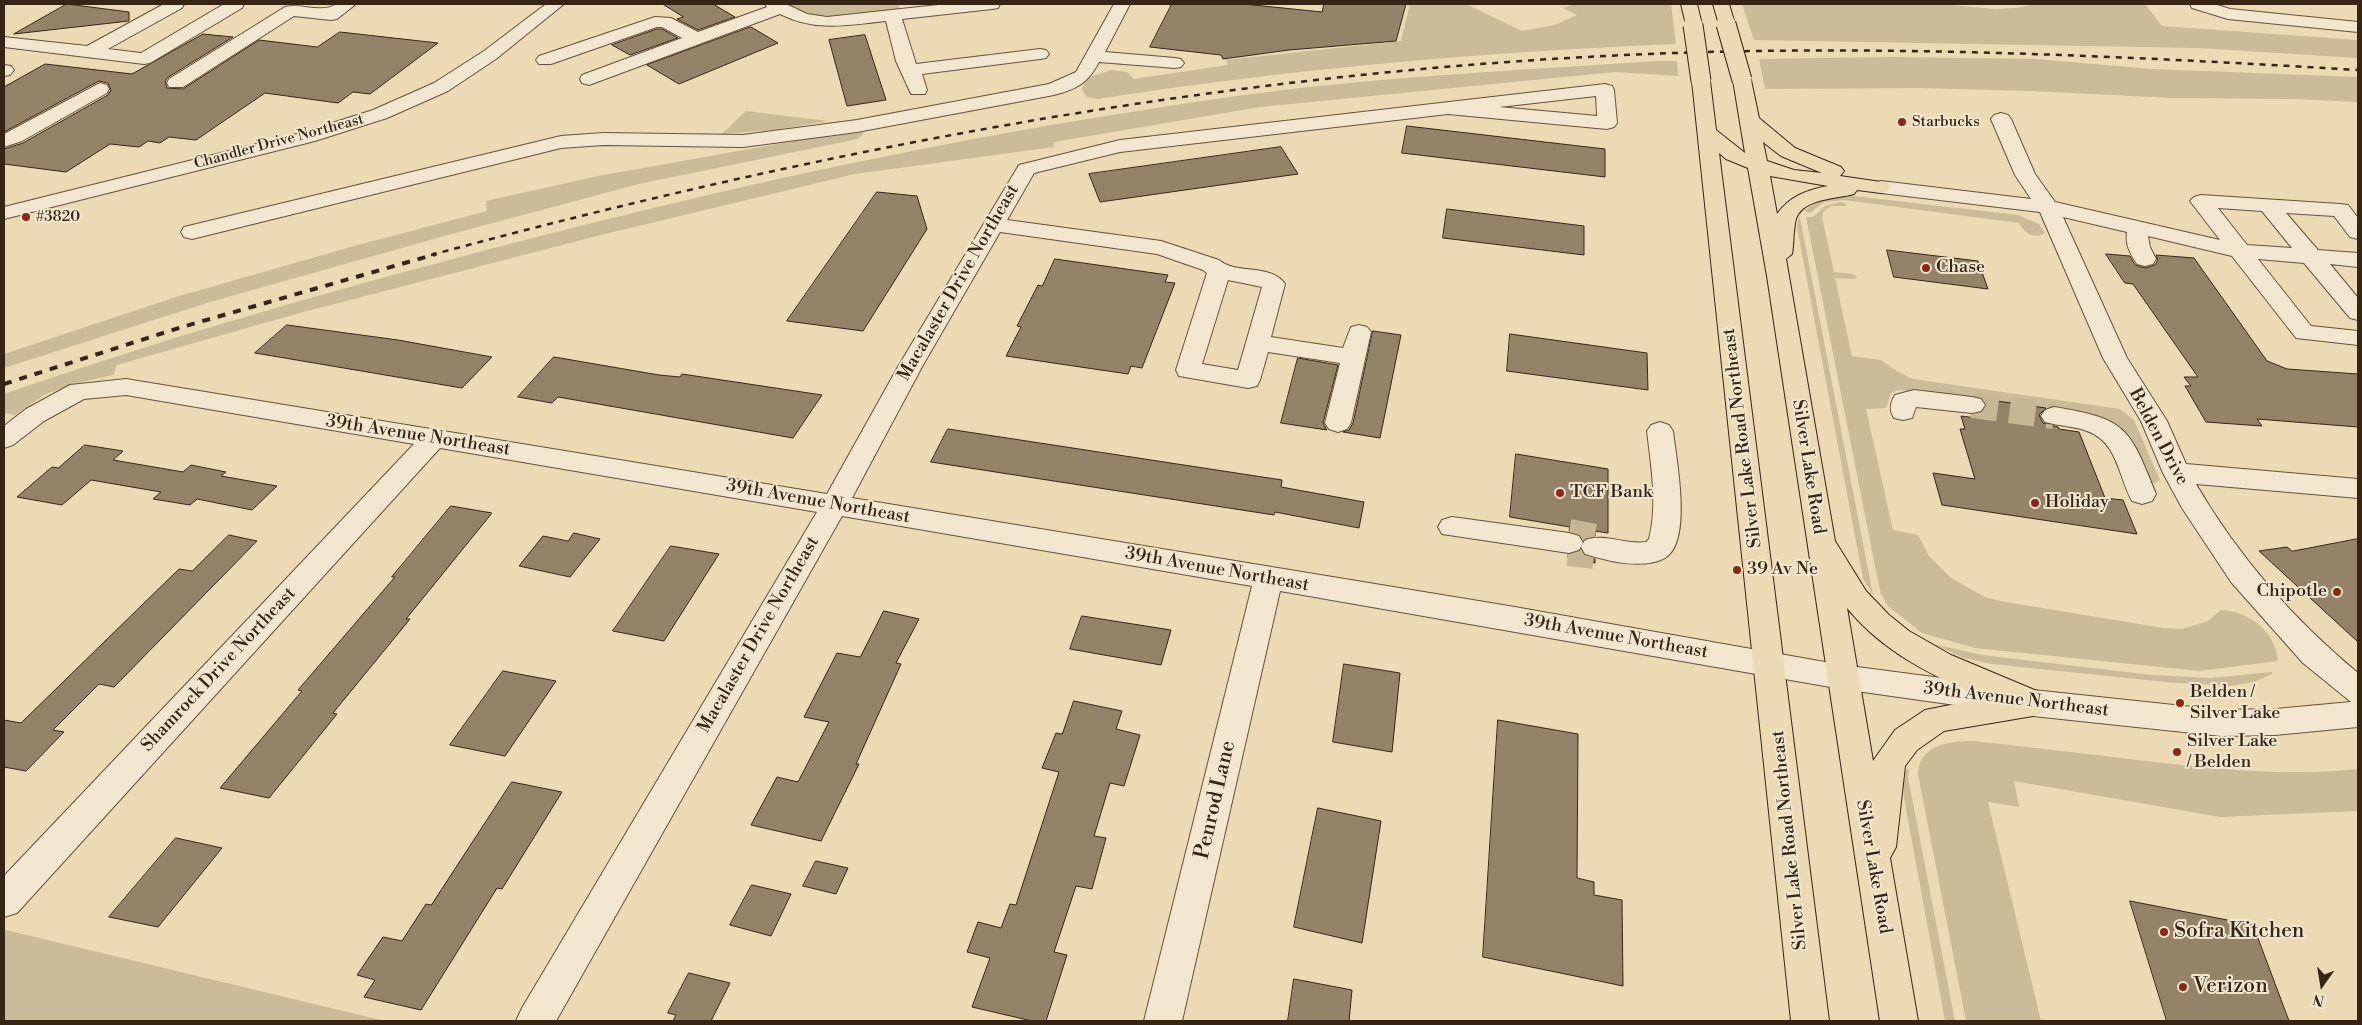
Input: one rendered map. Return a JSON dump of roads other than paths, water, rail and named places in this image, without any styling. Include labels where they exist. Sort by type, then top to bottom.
[{"type":"main road","name":"Silver Lake Road Northeast","points":[[1689,4],[1701,81],[1810,1021]]},
{"type":"main road","name":"Silver Lake Road","points":[[1721,4],[1742,80],[1778,276],[1899,1021]]},
{"type":"main road","points":[[1750,121],[1779,146],[1794,156],[1881,187]]},
{"type":"main road","points":[[1707,132],[1733,155],[1794,176],[1881,187]]},
{"type":"main road","points":[[1778,276],[1787,215],[1800,203],[1812,196],[1830,192],[1881,187]]},
{"type":"main road","points":[[1820,538],[1860,604],[1891,636],[1927,659],[2033,703]]},
{"type":"main road","points":[[1875,878],[1889,762],[1906,740],[1936,719],[2033,703]]},
{"type":"street","points":[[90,52],[176,4]]},
{"type":"street","points":[[4,42],[144,59],[236,4]]},
{"type":"street","points":[[176,83],[291,11],[331,15],[348,4]]},
{"type":"street","name":"Chandler Drive Northeast","points":[[4,213],[308,137],[380,114],[441,87],[490,55],[550,4]]},
{"type":"street","points":[[589,80],[777,6],[803,19],[827,22],[992,4]]},
{"type":"street","points":[[192,232],[561,142],[603,139],[743,141],[857,126],[1054,89],[1083,75],[1121,4]]},
{"type":"street","points":[[2198,4],[2228,14],[2358,26]]},
{"type":"street","points":[[893,16],[906,62],[918,90]]},
{"type":"street","points":[[545,60],[654,22],[666,22],[697,39]]},
{"type":"street","points":[[911,70],[1040,54]]},
{"type":"street","points":[[1092,56],[1175,63]]},
{"type":"street","points":[[4,141],[16,138],[100,89]]},
{"type":"street","points":[[1605,90],[1606,123],[1458,109],[1448,108],[1605,90]]},
{"type":"street","name":"Macalaster Drive Northeast","points":[[535,1021],[834,504],[911,365],[1026,169],[1120,146],[1448,108]]},
{"type":"street","name":"Belden Drive","points":[[2001,119],[2025,176],[2048,207],[2115,358],[2154,421],[2176,473],[2192,501],[2242,574],[2314,654],[2358,691]]},
{"type":"street","points":[[1881,187],[2048,207],[2240,251],[2358,260]]},
{"type":"street","points":[[2358,232],[2340,210],[2201,201],[2304,333],[2358,338]]},
{"type":"street","points":[[2268,205],[2358,313]]},
{"type":"street","points":[[993,225],[1161,248],[1212,265],[1220,272],[1260,278],[1274,284],[1248,380],[1188,370],[1220,272]]},
{"type":"street","points":[[2138,228],[2137,247],[2145,259]]},
{"type":"street","points":[[1338,424],[1359,332]]},
{"type":"street","points":[[1258,342],[1353,357]]},
{"type":"street","name":"39th Avenue Northeast","points":[[4,439],[35,414],[79,391],[126,387],[834,504],[1842,677],[2033,703],[2221,722],[2275,722],[2358,714]]},
{"type":"street","points":[[1903,412],[1904,401],[1914,398],[1972,405]]},
{"type":"street","points":[[2054,416],[2090,422],[2112,432],[2122,441],[2142,494]]},
{"type":"street","points":[[1452,527],[1521,536],[1534,545],[1582,544],[1624,558],[1650,552],[1663,544],[1668,523],[1660,431]]},
{"type":"street","name":"Shamrock Drive Northeast","points":[[4,902],[434,439]]},
{"type":"street","points":[[2176,473],[2358,488]]},
{"type":"street","name":"Penrod Lane","points":[[1163,1021],[1268,579]]},
{"type":"tunnel","points":[[1972,405],[2054,416]]},
{"type":"tunnel","points":[[1569,532],[1596,537]]},
{"type":"tunnel","points":[[1568,553],[1595,556]]},
{"type":"railway","points":[[431,255],[575,217],[720,183],[866,152],[1013,124],[1160,100],[1308,81],[1456,66],[1699,52],[1888,51],[1982,52],[2358,70]]},
{"type":"railway","points":[[4,384],[182,327],[436,254]]},
{"type":"place","name":"Starbucks","points":[[1902,122]]},
{"type":"place","name":"#3820","points":[[26,217]]},
{"type":"place","name":"Chase","points":[[1926,268]]},
{"type":"place","name":"TCF Bank","points":[[1560,493]]},
{"type":"place","name":"Holiday","points":[[2035,503]]},
{"type":"place","name":"39 Av Ne","points":[[1737,570]]},
{"type":"place","name":"Chipotle","points":[[2337,592]]},
{"type":"place","name":"Belden / Silver Lake","points":[[2180,703]]},
{"type":"place","name":"Silver Lake / Belden","points":[[2177,752]]},
{"type":"place","name":"Sofra Kitchen","points":[[2164,932]]},
{"type":"place","name":"Verizon","points":[[2183,987]]}]
